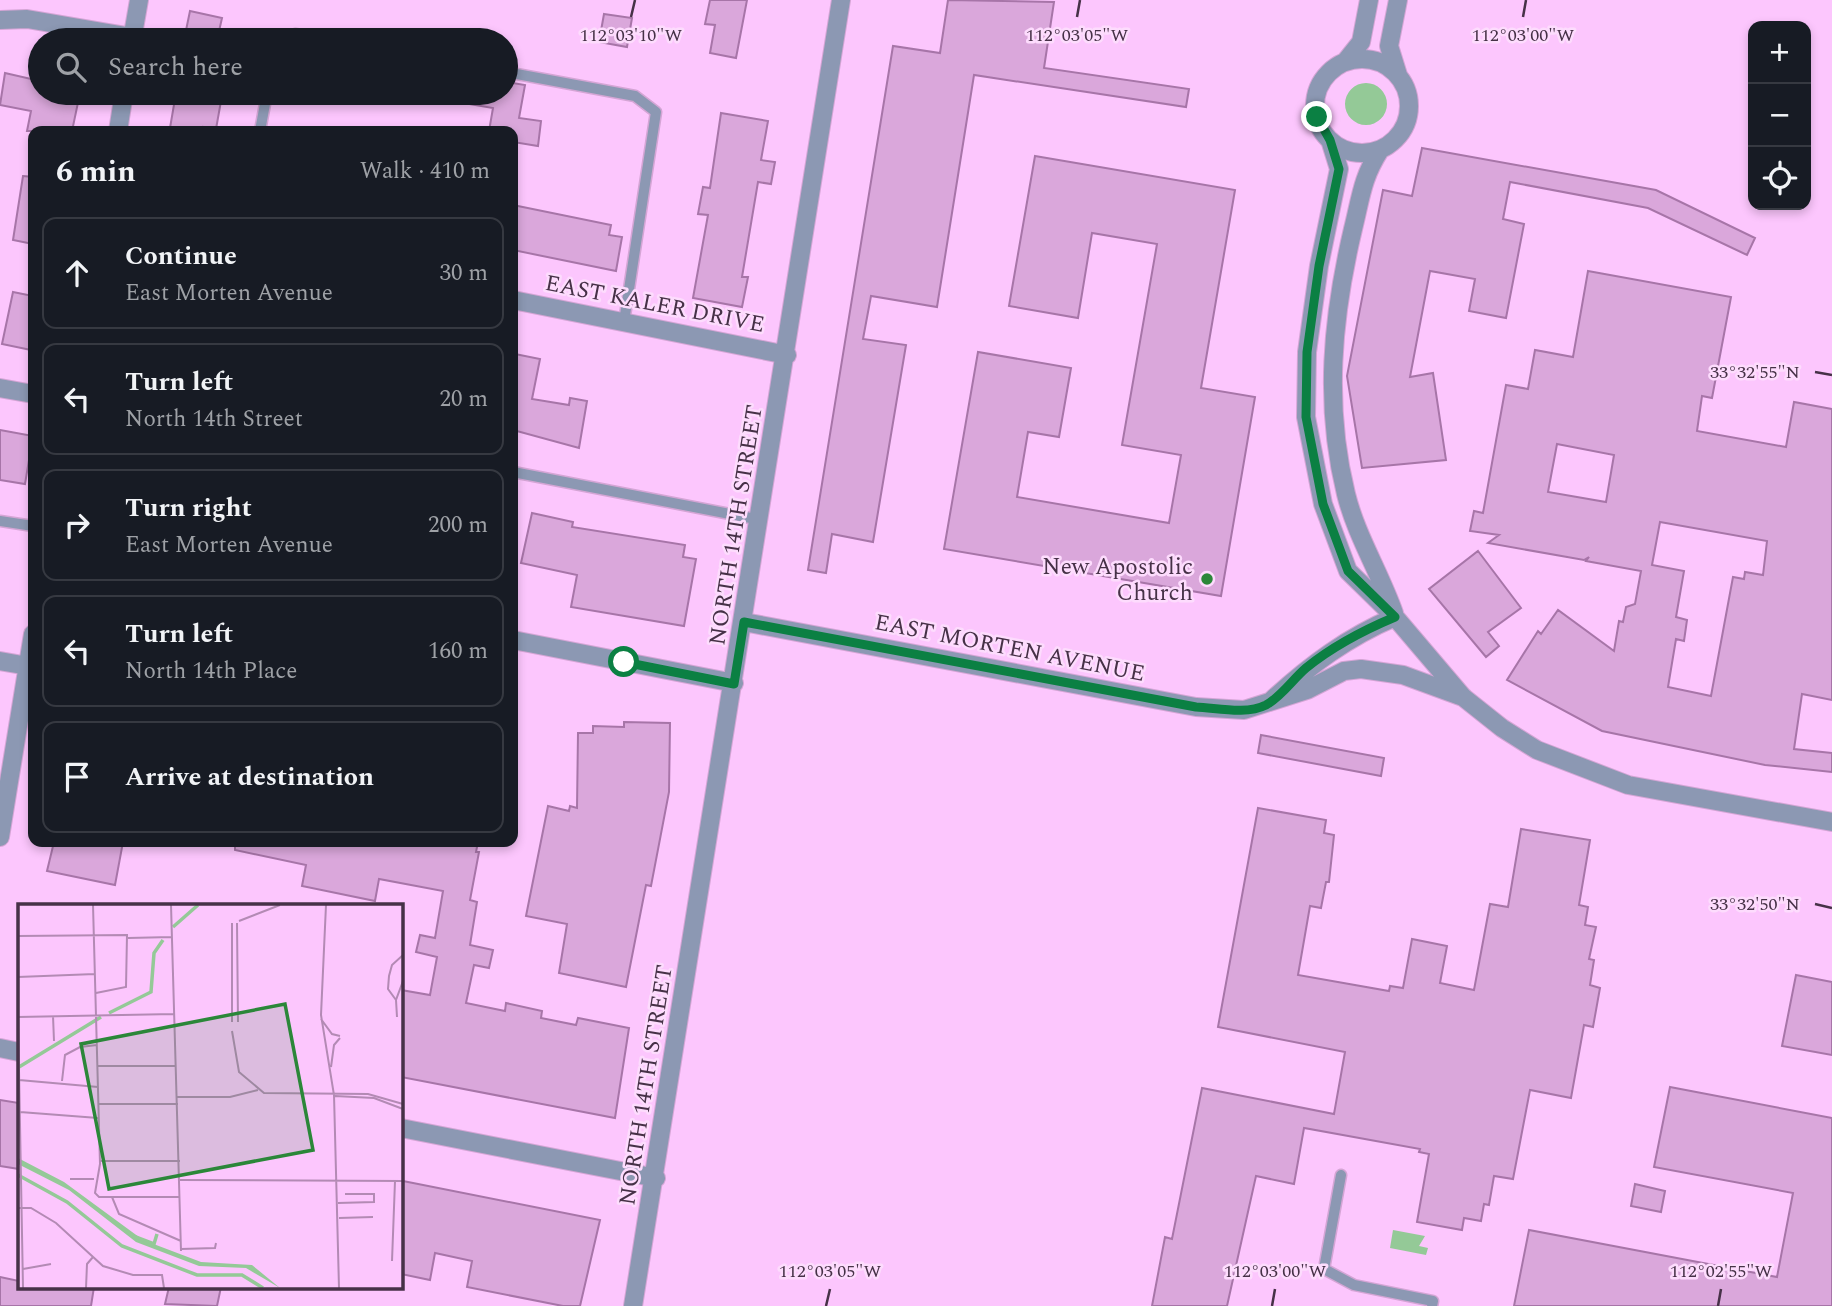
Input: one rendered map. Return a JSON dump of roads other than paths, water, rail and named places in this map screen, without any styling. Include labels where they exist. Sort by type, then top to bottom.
[{"type":"street","points":[[134,28],[139,0]]},
{"type":"street","name":"NORTH 14TH STREET","points":[[633,1306],[656,1178],[761,520],[841,0]]},
{"type":"street","points":[[1369,0],[1361,42],[1345,62],[1324,78],[1315,104],[1321,129],[1330,140],[1339,169],[1319,266],[1309,339],[1306,417],[1323,504],[1348,571],[1395,617]]},
{"type":"street","points":[[1395,617],[1346,495],[1332,416],[1332,354],[1343,271],[1365,173],[1380,149],[1397,138],[1409,113],[1405,86],[1398,75],[1389,46],[1398,0]]},
{"type":"street","points":[[0,20],[27,19],[77,28]]},
{"type":"street","points":[[1345,62],[1373,60],[1398,75]]},
{"type":"street","points":[[119,126],[122,105]]},
{"type":"street","points":[[1330,140],[1354,152],[1380,149]]},
{"type":"street","name":"EAST KALER DRIVE","points":[[518,301],[787,355]]},
{"type":"street","points":[[0,388],[28,393]]},
{"type":"street","points":[[1266,705],[1307,667],[1334,648],[1363,630],[1395,617]]},
{"type":"street","name":"EAST MORTEN AVENUE","points":[[1395,617],[1463,697],[1502,728],[1537,750],[1611,780],[1832,822]]},
{"type":"street","name":"EAST MORTEN AVENUE","points":[[744,622],[1196,707],[1244,710],[1266,705],[1307,690],[1345,671],[1361,668],[1404,675],[1463,697]]},
{"type":"street","points":[[518,641],[734,684]]},
{"type":"street","points":[[0,661],[28,666],[3,797],[0,837]]},
{"type":"street","points":[[0,1048],[18,1052]]},
{"type":"street","points":[[402,1128],[656,1178]]},
{"type":"lane","points":[[518,74],[635,96],[656,112],[624,322]]},
{"type":"lane","points":[[261,126],[265,105]]},
{"type":"lane","points":[[518,472],[761,520]]},
{"type":"lane","points":[[0,521],[28,525]]},
{"type":"lane","points":[[1340,1175],[1324,1269],[1354,1285],[1433,1301],[1432,1306]]},
{"type":"place","name":"New Apostolic Church","points":[[1207,579]]}]
